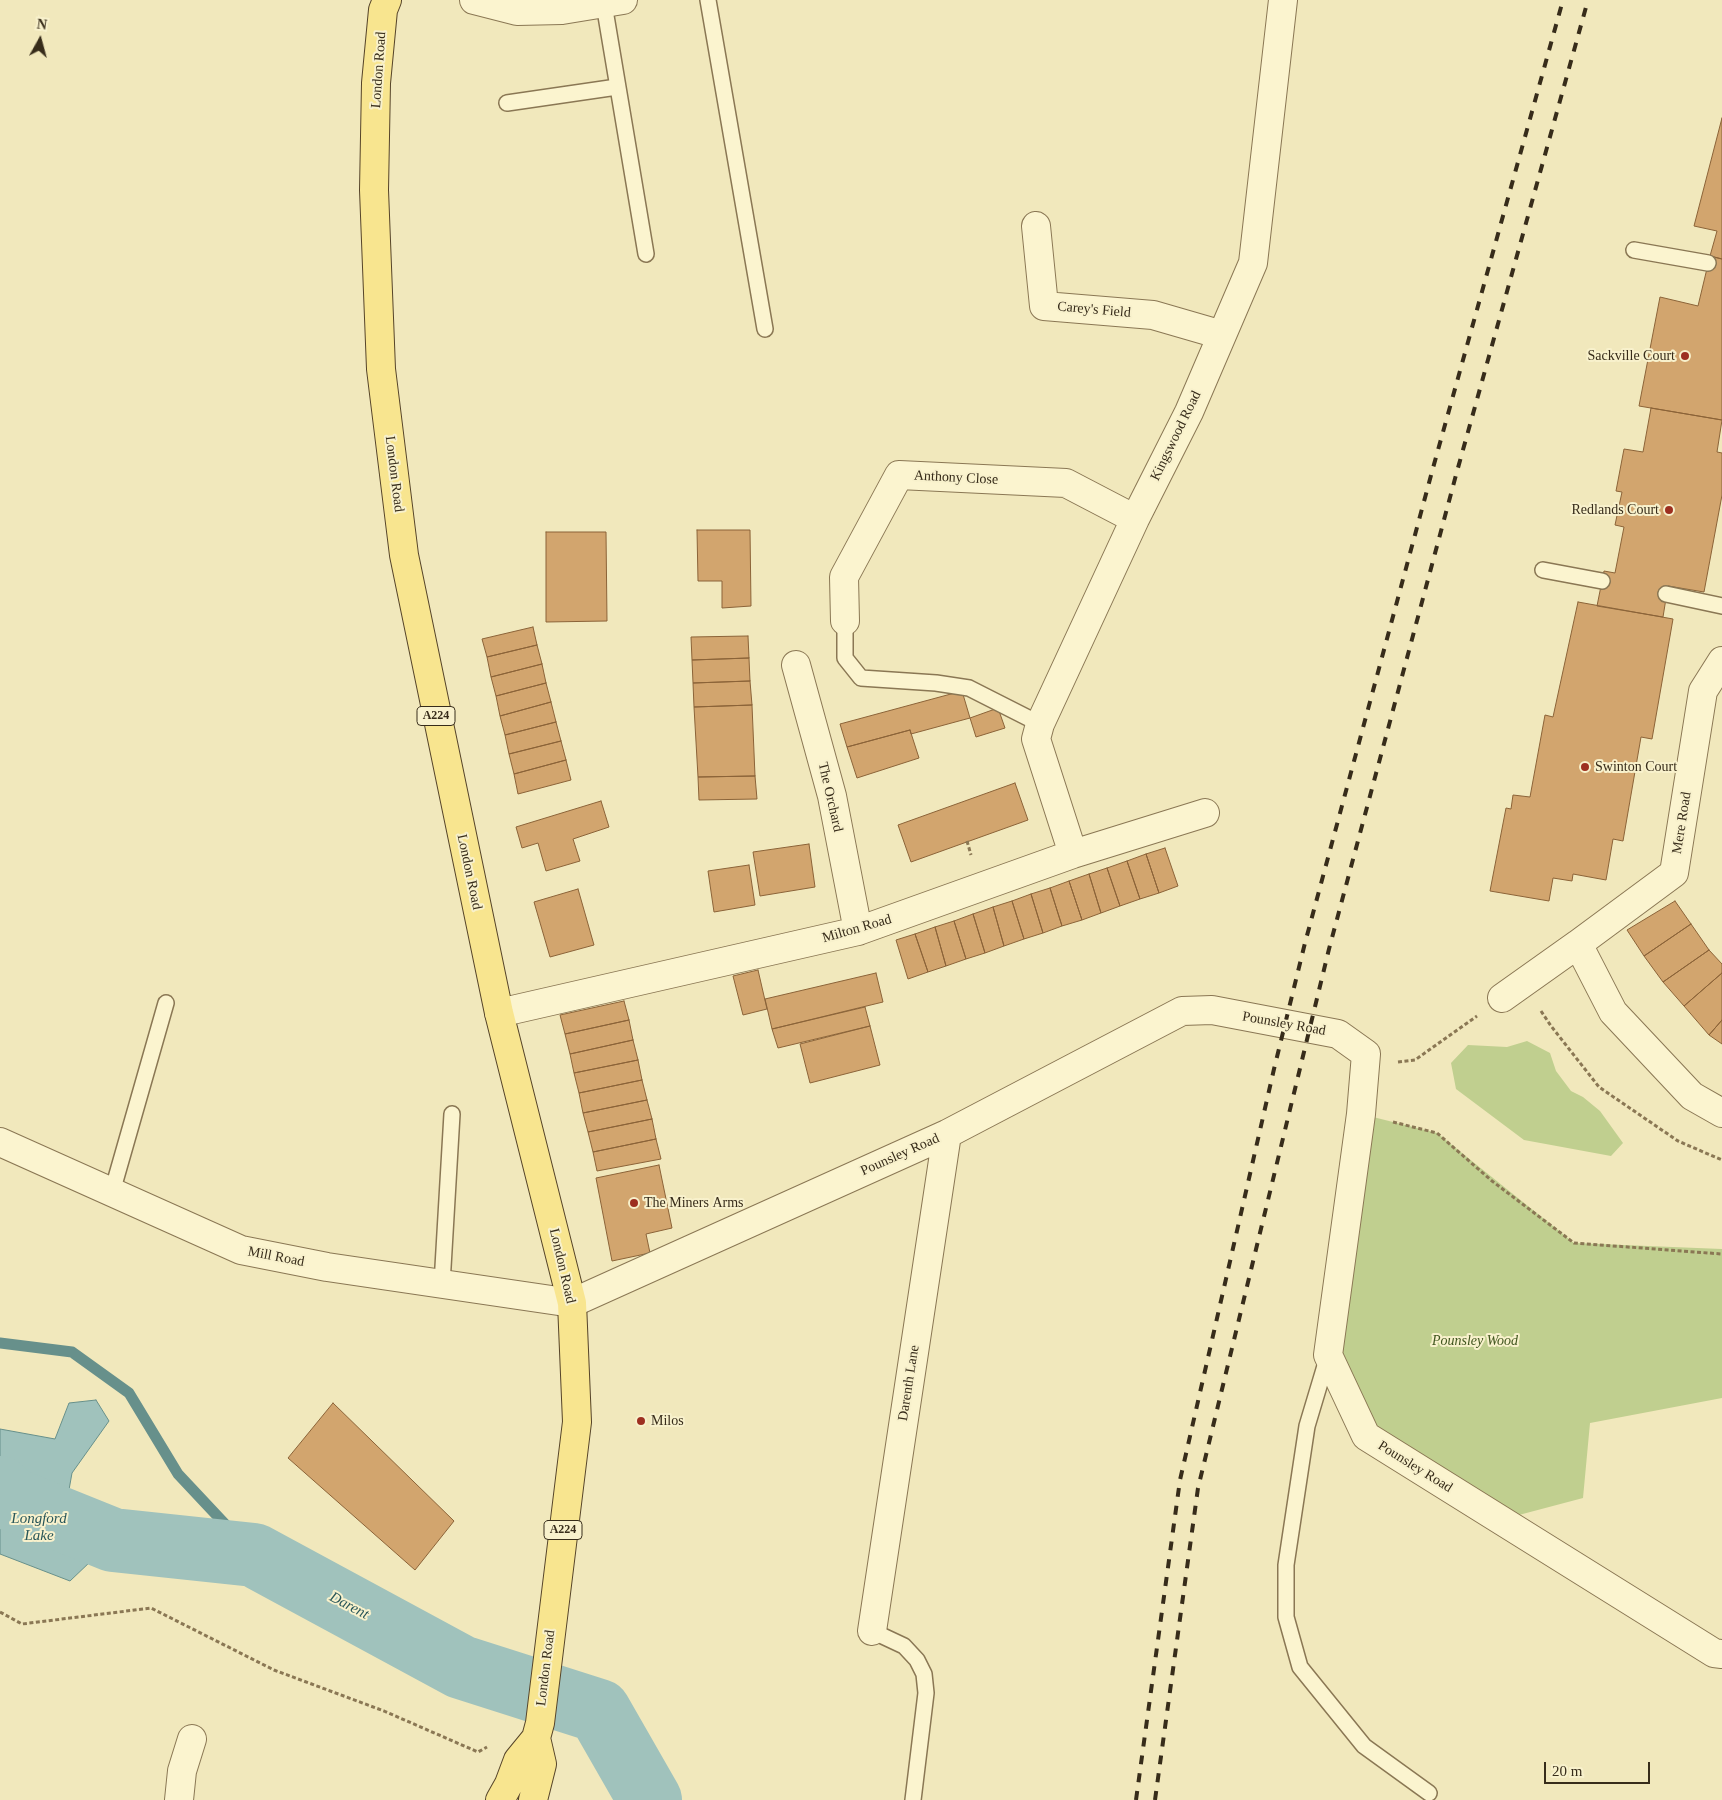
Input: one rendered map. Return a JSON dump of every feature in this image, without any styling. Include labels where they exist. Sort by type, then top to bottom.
[{"type":"main road","name":"London Road","points":[[387,0],[383,10],[376,83],[374,190],[380,369],[404,555],[499,1013],[572,1303],[577,1422],[538,1731],[542,1764],[533,1800]]},
{"type":"main road","points":[[500,1800],[509,1784],[518,1760],[538,1731]]},
{"type":"street","points":[[474,0],[517,11],[562,10],[613,2]]},
{"type":"street","name":"Kingswood Road","points":[[1073,854],[1036,739],[1040,724],[1135,518],[1189,412],[1253,263],[1283,0]]},
{"type":"street","name":"Carey's Field","points":[[1036,226],[1044,306],[1153,316],[1222,335]]},
{"type":"street","name":"Anthony Close","points":[[844,621],[844,577],[899,475],[1066,483],[1135,518]]},
{"type":"street","name":"Mere Road","points":[[1513,991],[1674,873],[1703,690],[1722,661]]},
{"type":"street","name":"The Orchard","points":[[796,665],[832,796],[858,931]]},
{"type":"street","name":"Milton Road","points":[[499,1013],[858,931],[1073,854],[1205,812]]},
{"type":"street","points":[[1578,944],[1613,1012],[1692,1096],[1722,1112]]},
{"type":"street","name":"Pounsley Road","points":[[572,1303],[947,1134],[1182,1012],[1212,1010],[1338,1034],[1366,1054],[1365,1066]]},
{"type":"street","points":[[1328,1355],[1361,1114],[1365,1066]]},
{"type":"street","name":"Darenth Lane","points":[[872,1631],[947,1134]]},
{"type":"street","name":"Mill Road","points":[[0,1142],[241,1250],[327,1268],[572,1303]]},
{"type":"street","name":"Pounsley Road","points":[[1328,1355],[1366,1436],[1714,1652],[1722,1654]]},
{"type":"street","points":[[179,1800],[182,1771],[192,1739]]},
{"type":"lane","points":[[708,0],[765,330]]},
{"type":"lane","points":[[613,2],[617,87],[646,254]]},
{"type":"lane","points":[[507,103],[617,87]]},
{"type":"lane","points":[[1634,250],[1708,263]]},
{"type":"lane","points":[[1543,570],[1602,581]]},
{"type":"lane","points":[[1666,594],[1722,606]]},
{"type":"lane","points":[[844,621],[845,658],[861,678],[936,683],[969,688],[1040,724]]},
{"type":"lane","points":[[112,1192],[166,1004]]},
{"type":"lane","points":[[442,1284],[452,1114]]},
{"type":"lane","points":[[1328,1355],[1307,1426],[1286,1565],[1286,1617],[1300,1667],[1364,1746],[1429,1793]]},
{"type":"lane","points":[[872,1631],[904,1646],[918,1660],[924,1674],[926,1694],[913,1800]]},
{"type":"path","points":[[1365,1066],[1415,1060],[1513,991],[1551,1026],[1599,1087],[1678,1141],[1722,1160]]},
{"type":"path","points":[[1361,1114],[1437,1133],[1492,1181],[1574,1243],[1722,1254]]},
{"type":"path","points":[[0,1612],[22,1624],[151,1608],[274,1670],[384,1711],[478,1752],[495,1744]]},
{"type":"green space","points":[[1527,1041],[1550,1053],[1556,1071],[1571,1091],[1583,1097],[1600,1111],[1623,1143],[1611,1156],[1524,1140],[1456,1089],[1451,1063],[1468,1045],[1507,1047]]},
{"type":"green space","name":"Pounsley Wood","points":[[1361,1114],[1437,1133],[1574,1243],[1722,1249],[1722,1398],[1590,1423],[1583,1498],[1500,1520],[1366,1436],[1328,1355]]},
{"type":"water","name":"Longford Lake","points":[[96,1400],[109,1421],[72,1473],[67,1501],[113,1540],[70,1581],[0,1554],[0,1429],[55,1439],[69,1403]]},
{"type":"building","points":[[1722,118],[1722,259],[1710,256],[1717,231],[1694,226]]},
{"type":"building","name":"Sackville Court","points":[[1710,256],[1722,259],[1722,420],[1639,406],[1660,297],[1698,306]]},
{"type":"building","name":"Redlands Court","points":[[1651,408],[1722,420],[1717,452],[1722,453],[1722,495],[1704,592],[1668,586],[1663,617],[1597,606],[1604,571],[1615,573],[1624,527],[1615,525],[1622,492],[1616,491],[1624,449],[1643,452]]},
{"type":"building","points":[[697,530],[750,530],[751,606],[722,608],[722,581],[698,581]]},
{"type":"building","points":[[546,532],[606,532],[607,621],[546,622]]},
{"type":"building","name":"Swinton Court","points":[[1578,602],[1673,619],[1652,739],[1641,737],[1623,841],[1613,839],[1606,880],[1573,874],[1572,881],[1553,878],[1549,901],[1490,891],[1506,808],[1511,809],[1513,795],[1530,797],[1545,715],[1553,717]]},
{"type":"building","points":[[533,627],[537,645],[487,657],[482,639]]},
{"type":"building","points":[[748,636],[749,658],[692,660],[691,637]]},
{"type":"building","points":[[537,645],[542,664],[491,677],[487,657]]},
{"type":"building","points":[[749,658],[750,681],[693,683],[692,660]]},
{"type":"building","points":[[542,664],[546,683],[496,696],[491,677]]},
{"type":"building","points":[[750,681],[752,705],[694,707],[693,683]]},
{"type":"building","points":[[546,683],[551,702],[500,716],[496,696]]},
{"type":"building","points":[[962,691],[970,718],[911,734],[910,730],[847,747],[840,724]]},
{"type":"building","points":[[551,702],[556,722],[505,735],[500,716]]},
{"type":"building","points":[[752,705],[755,776],[698,777],[694,707]]},
{"type":"building","points":[[998,708],[1005,728],[976,737],[970,718]]},
{"type":"building","points":[[556,722],[561,741],[509,754],[505,735]]},
{"type":"building","points":[[910,730],[919,758],[857,778],[847,747]]},
{"type":"building","points":[[561,741],[566,760],[514,774],[509,754]]},
{"type":"building","points":[[566,760],[571,780],[518,794],[514,774]]},
{"type":"building","points":[[755,776],[757,799],[699,800],[698,777]]},
{"type":"building","points":[[1015,783],[1028,820],[911,862],[898,825]]},
{"type":"building","points":[[601,801],[609,827],[573,839],[580,861],[546,871],[538,843],[522,848],[516,827]]},
{"type":"building","points":[[809,844],[815,887],[760,896],[753,852]]},
{"type":"building","points":[[1165,848],[1178,886],[1159,893],[1146,854]]},
{"type":"building","points":[[1146,854],[1159,893],[1140,899],[1127,861]]},
{"type":"building","points":[[1127,861],[1140,899],[1120,906],[1107,868]]},
{"type":"building","points":[[749,865],[755,905],[714,912],[708,871]]},
{"type":"building","points":[[1107,868],[1120,906],[1101,913],[1089,874]]},
{"type":"building","points":[[1089,874],[1101,913],[1082,920],[1069,881]]},
{"type":"building","points":[[1069,881],[1082,920],[1062,926],[1050,888]]},
{"type":"building","points":[[1050,888],[1062,926],[1043,933],[1031,894]]},
{"type":"building","points":[[578,889],[594,945],[550,957],[534,902]]},
{"type":"building","points":[[1031,894],[1043,933],[1024,939],[1012,901]]},
{"type":"building","points":[[1012,901],[1024,939],[1004,946],[993,907]]},
{"type":"building","points":[[1675,901],[1691,924],[1644,956],[1627,930]]},
{"type":"building","points":[[993,907],[1004,946],[985,953],[973,914]]},
{"type":"building","points":[[973,914],[985,953],[966,959],[954,921]]},
{"type":"building","points":[[954,921],[966,959],[946,966],[935,927]]},
{"type":"building","points":[[1691,924],[1709,950],[1663,982],[1644,956]]},
{"type":"building","points":[[935,927],[946,966],[928,972],[915,934]]},
{"type":"building","points":[[915,934],[928,972],[908,979],[896,940]]},
{"type":"building","points":[[1709,950],[1722,964],[1722,973],[1684,1006],[1663,982]]},
{"type":"building","points":[[758,970],[767,1009],[743,1015],[733,976]]},
{"type":"building","points":[[876,973],[883,1002],[772,1029],[765,999]]},
{"type":"building","points":[[1722,973],[1722,1020],[1709,1035],[1684,1006]]},
{"type":"building","points":[[624,1001],[629,1020],[565,1034],[560,1015]]},
{"type":"building","points":[[865,1007],[870,1026],[778,1048],[772,1029]]},
{"type":"building","points":[[629,1020],[633,1040],[570,1054],[565,1034]]},
{"type":"building","points":[[1722,1020],[1722,1044],[1709,1035]]},
{"type":"building","points":[[870,1026],[880,1065],[810,1083],[800,1044]]},
{"type":"building","points":[[633,1040],[638,1060],[574,1073],[570,1054]]},
{"type":"building","points":[[638,1060],[642,1080],[579,1093],[574,1073]]},
{"type":"building","points":[[642,1080],[647,1100],[583,1113],[579,1093]]},
{"type":"building","points":[[647,1100],[652,1119],[588,1132],[583,1113]]},
{"type":"building","points":[[652,1119],[656,1139],[593,1152],[588,1132]]},
{"type":"building","points":[[656,1139],[661,1159],[597,1171],[593,1152]]},
{"type":"building","name":"The Miners Arms","points":[[659,1165],[672,1228],[646,1234],[650,1253],[612,1261],[596,1178]]},
{"type":"building","points":[[333,1403],[454,1521],[415,1570],[288,1458]]},
{"type":"waterway","points":[[0,1343],[72,1352],[129,1393],[178,1474],[254,1555]]},
{"type":"waterway","name":"Darent","points":[[0,1488],[11,1499],[113,1540],[254,1555],[461,1667],[599,1711],[650,1800]]},
{"type":"railway","points":[[1136,1800],[1180,1480],[1274,1069],[1305,943],[1433,468],[1563,0]]},
{"type":"railway","points":[[1155,1800],[1198,1488],[1329,949],[1456,475],[1588,0]]},
{"type":"place","name":"Sackville Court","points":[[1685,356]]},
{"type":"place","name":"Redlands Court","points":[[1669,510]]},
{"type":"place","name":"Swinton Court","points":[[1585,767]]},
{"type":"place","name":"The Miners Arms","points":[[634,1203]]},
{"type":"place","name":"Milos","points":[[641,1421]]}]
